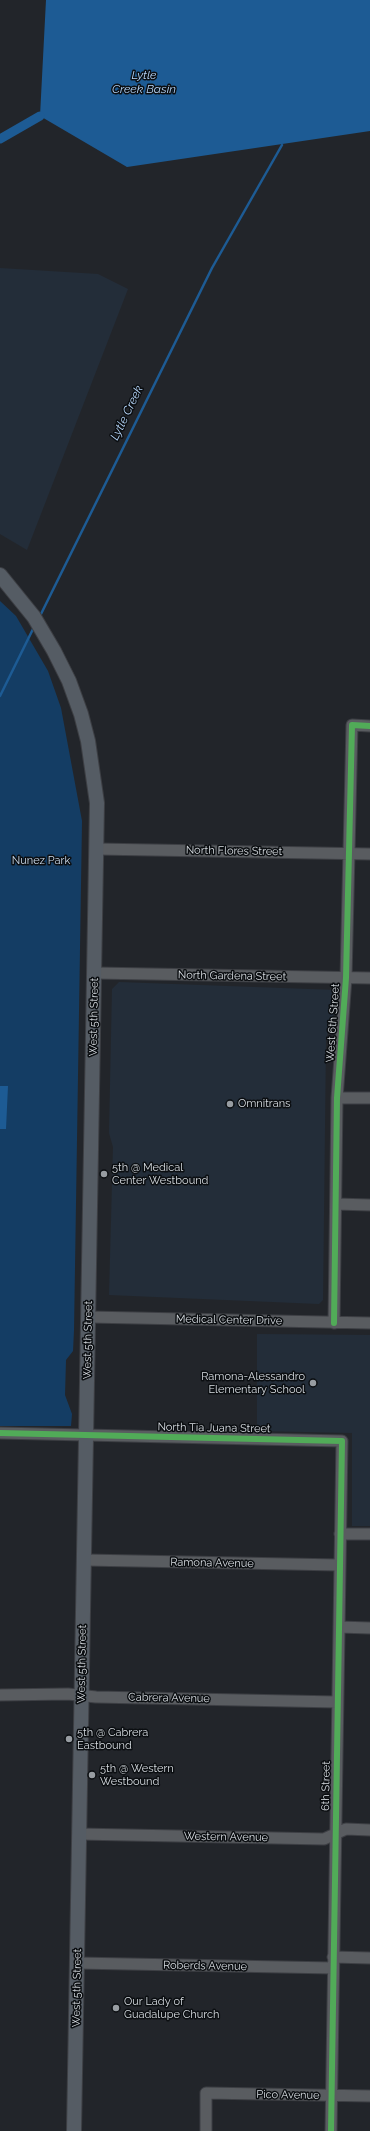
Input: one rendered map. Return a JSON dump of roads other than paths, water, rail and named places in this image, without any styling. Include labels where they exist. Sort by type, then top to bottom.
[{"type":"main road","name":"West 5th Street","points":[[0,575],[34,617],[54,651],[81,714],[88,741],[97,803],[74,2131]]},
{"type":"street","name":"West 6th Street","points":[[334,1323],[337,1098],[346,978],[352,725],[370,726]]},
{"type":"street","name":"North Flores Street","points":[[97,849],[370,854]]},
{"type":"street","name":"North Gardena Street","points":[[95,972],[370,978]]},
{"type":"street","points":[[337,1098],[370,1098]]},
{"type":"street","points":[[336,1204],[370,1205]]},
{"type":"street","name":"Medical Center Drive","points":[[88,1317],[370,1323]]},
{"type":"street","name":"North Tia Juana Street","points":[[0,1433],[342,1441]]},
{"type":"street","name":"6th Street","points":[[331,2131],[342,1441]]},
{"type":"street","points":[[340,1534],[370,1534]]},
{"type":"street","name":"Ramona Avenue","points":[[85,1560],[339,1565]]},
{"type":"street","points":[[339,1627],[370,1628]]},
{"type":"street","name":"Cabrera Avenue","points":[[0,1695],[68,1694],[82,1696],[337,1702]]},
{"type":"street","name":"Western Avenue","points":[[79,1834],[324,1839],[346,1829],[370,1830]]},
{"type":"street","points":[[333,1957],[370,1958]]},
{"type":"street","name":"Roberds Avenue","points":[[77,1963],[333,1968]]},
{"type":"street","name":"Pico Avenue","points":[[206,2131],[206,2093],[370,2096]]},
{"type":"water","name":"Lytle Creek Basin","points":[[46,0],[370,0],[370,131],[127,167],[40,116]]},
{"type":"water","points":[[0,1086],[8,1086],[6,1129],[0,1129]]},
{"type":"waterway","name":"Lytle Creek","points":[[0,139],[40,116]]},
{"type":"waterway","name":"Lytle Creek","points":[[40,616],[212,268],[282,145]]},
{"type":"waterway","name":"Lytle Creek","points":[[0,696],[34,627]]},
{"type":"place","name":"Omnitrans","points":[[230,1104]]},
{"type":"place","name":"5th @ Medical Center Westbound","points":[[104,1174]]},
{"type":"place","name":"Ramona-Alessandro Elementary School","points":[[313,1383]]},
{"type":"place","name":"5th @ Cabrera Eastbound","points":[[69,1739]]},
{"type":"place","name":"5th @ Western Westbound","points":[[92,1775]]},
{"type":"place","name":"Our Lady of Guadalupe Church","points":[[116,2008]]},
{"type":"park label","name":"Nunez Park","points":[[41,861]]}]
